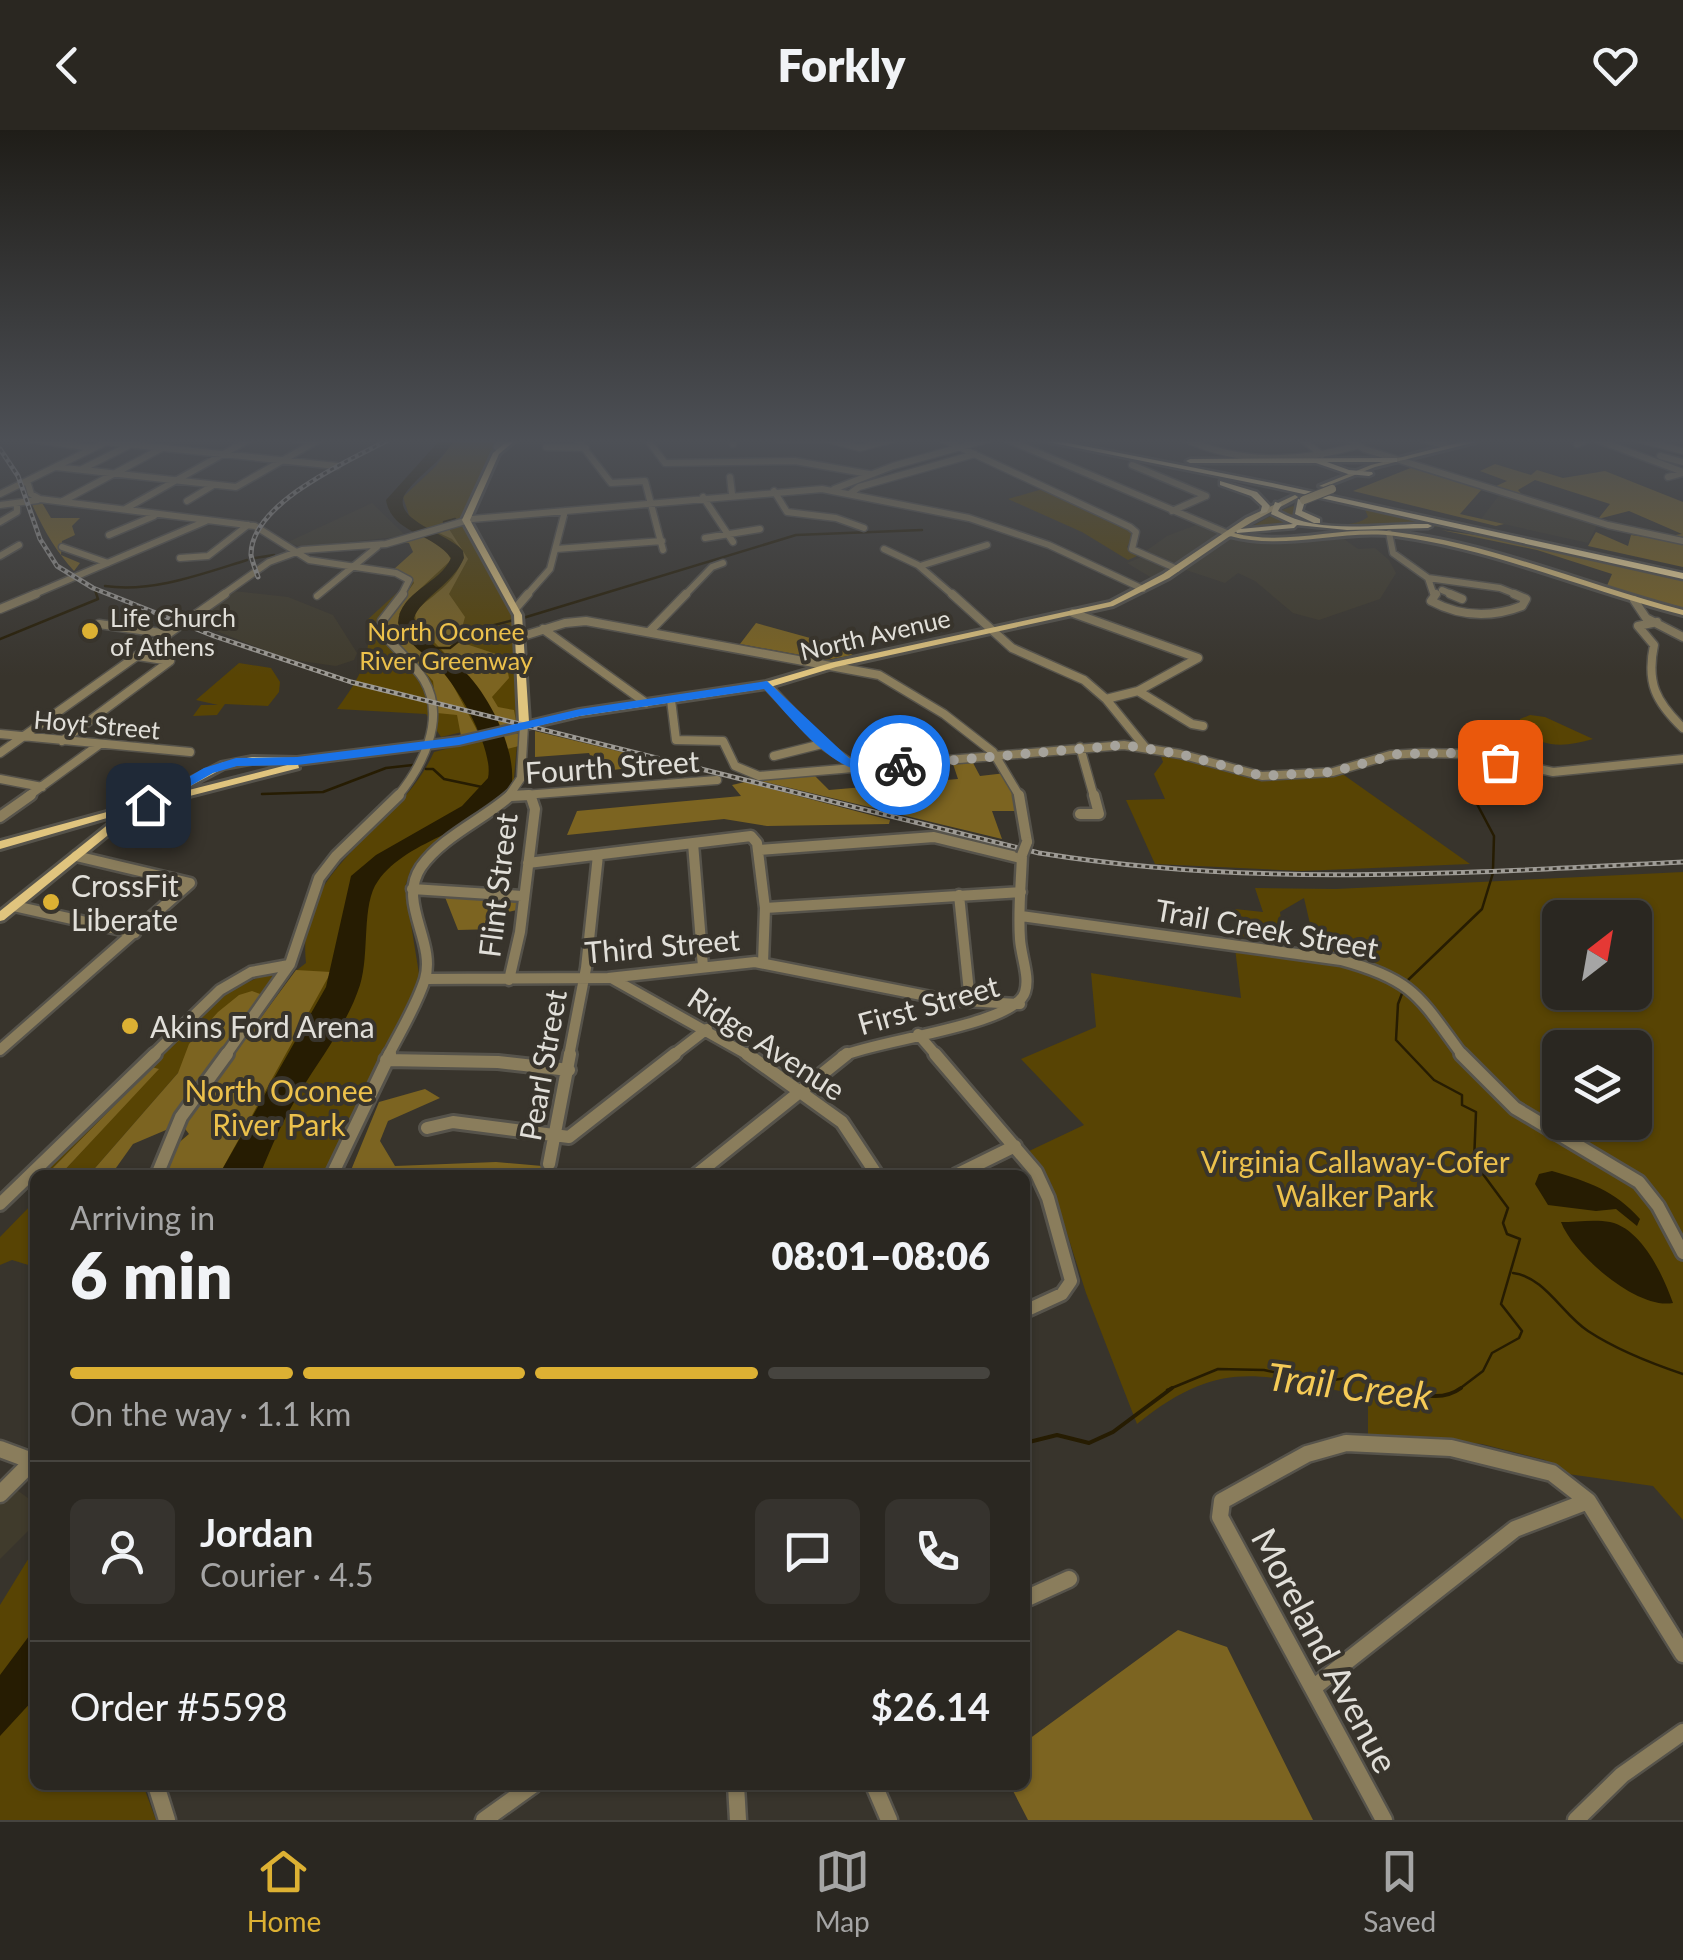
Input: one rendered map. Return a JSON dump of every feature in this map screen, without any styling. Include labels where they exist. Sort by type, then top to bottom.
[{"type":"highway","points":[[1285,518],[1307,525]]},
{"type":"highway","points":[[1310,518],[1356,522],[1364,518]]},
{"type":"highway","points":[[1436,518],[1683,574]]},
{"type":"highway","points":[[1437,518],[1683,574]]},
{"type":"highway","points":[[1240,530],[1307,525],[1430,526],[1508,537]]},
{"type":"main road","points":[[469,518],[467,522],[515,608],[524,725]]},
{"type":"main road","name":"North Avenue","points":[[0,918],[125,816],[221,766],[459,741],[524,725],[767,685],[834,665],[1113,604],[1143,590],[1254,518]]},
{"type":"main road","name":"North Avenue","points":[[1229,534],[1260,518]]},
{"type":"main road","points":[[1229,534],[1257,541],[1346,532],[1389,533],[1683,613]]},
{"type":"main road","points":[[863,671],[865,658]]},
{"type":"main road","name":"North Avenue","points":[[151,803],[336,755]]},
{"type":"main road","points":[[0,845],[151,803]]},
{"type":"main road","points":[[108,815],[125,816]]},
{"type":"street","points":[[109,534],[149,518]]},
{"type":"street","points":[[159,1170],[181,1115],[290,965],[303,910],[321,875],[400,796],[423,762],[429,745],[430,696],[424,680],[382,632],[382,621],[409,586],[409,580],[396,573],[316,563],[262,528],[190,518]]},
{"type":"street","points":[[188,620],[269,562],[296,552],[377,546],[452,523],[504,518]]},
{"type":"street","points":[[515,608],[540,583],[556,549],[563,518]]},
{"type":"street","points":[[657,518],[664,550]]},
{"type":"street","points":[[716,518],[730,539]]},
{"type":"street","points":[[835,518],[864,528]]},
{"type":"street","points":[[961,518],[1048,545],[1143,590]]},
{"type":"street","points":[[1111,518],[1136,532],[1132,549],[1176,569]]},
{"type":"street","points":[[1189,518],[1229,534]]},
{"type":"street","points":[[1585,518],[1683,541]]},
{"type":"street","points":[[1,607],[208,520]]},
{"type":"street","points":[[180,558],[189,562],[205,558],[226,546],[248,525]]},
{"type":"street","points":[[699,528],[706,542],[730,539],[760,528]]},
{"type":"street","points":[[1389,533],[1393,553],[1428,578],[1439,591],[1462,599]]},
{"type":"street","points":[[556,549],[662,541]]},
{"type":"street","points":[[920,566],[987,545]]},
{"type":"street","points":[[0,556],[19,546]]},
{"type":"street","points":[[318,596],[377,546]]},
{"type":"street","points":[[62,548],[108,563]]},
{"type":"street","points":[[884,549],[920,566],[1017,652],[1086,679],[1145,746]]},
{"type":"street","points":[[649,632],[712,566],[723,563]]},
{"type":"street","points":[[1428,578],[1518,592],[1526,599],[1522,606],[1508,612],[1467,614],[1444,610],[1431,601],[1439,591],[1457,585]]},
{"type":"street","points":[[1481,586],[1488,597]]},
{"type":"street","points":[[1639,601],[1657,622],[1683,637]]},
{"type":"street","points":[[1072,613],[1197,656],[1194,664],[1138,691],[1106,699]]},
{"type":"street","points":[[520,638],[576,620],[863,671],[898,684],[998,757]]},
{"type":"street","points":[[1657,622],[1638,626],[1654,645],[1648,668],[1653,699],[1683,728]]},
{"type":"street","points":[[98,624],[168,634]]},
{"type":"street","points":[[0,753],[180,626]]},
{"type":"street","points":[[1669,628],[1683,628]]},
{"type":"street","points":[[138,629],[154,644]]},
{"type":"street","points":[[543,629],[646,703]]},
{"type":"street","points":[[62,741],[170,661],[138,656]]},
{"type":"street","points":[[767,685],[822,744],[860,769]]},
{"type":"street","points":[[1138,691],[1192,724],[1203,726]]},
{"type":"street","points":[[671,700],[676,740],[723,741],[735,767],[768,776],[1080,748],[1145,746],[1262,776],[1332,772],[1390,755],[1422,753],[1470,754],[1553,772],[1683,759]]},
{"type":"street","points":[[334,1170],[425,979],[428,965],[412,889],[419,869],[436,851],[510,796],[521,778],[524,725]]},
{"type":"street","name":"Hoyt Street","points":[[0,734],[190,752]]},
{"type":"street","points":[[0,817],[100,744]]},
{"type":"street","points":[[774,756],[822,744]]},
{"type":"street","points":[[1080,748],[1099,814],[1080,814]]},
{"type":"street","name":"First Street","points":[[702,1170],[856,1049],[991,1018],[1020,1004],[1027,989],[1020,916],[1022,857],[1027,842],[1022,805],[998,757]]},
{"type":"street","points":[[0,779],[42,787]]},
{"type":"street","name":"Fourth Street","points":[[510,796],[717,780]]},
{"type":"street","name":"Flint Street","points":[[509,980],[520,932],[535,809],[531,796]]},
{"type":"street","points":[[528,863],[751,836],[758,850],[764,908],[762,962]]},
{"type":"street","points":[[758,850],[934,837],[1022,857]]},
{"type":"street","points":[[692,842],[703,967]]},
{"type":"street","name":"Pearl Street","points":[[549,1164],[584,978],[598,855]]},
{"type":"street","points":[[0,1050],[190,883],[185,878],[76,856]]},
{"type":"street","points":[[412,889],[522,896]]},
{"type":"street","points":[[764,908],[1021,892]]},
{"type":"street","points":[[959,895],[970,1002]]},
{"type":"street","points":[[14,906],[135,933]]},
{"type":"street","name":"Trail Creek Street","points":[[1020,916],[1325,958],[1390,974],[1426,999],[1462,1057],[1499,1096],[1541,1126],[1618,1166],[1640,1183],[1657,1204],[1683,1253]]},
{"type":"street","name":"Third Street","points":[[425,979],[608,978],[762,962],[854,983],[970,1002],[1020,1004]]},
{"type":"street","points":[[35,1170],[220,990],[250,972],[290,965]]},
{"type":"street","name":"Ridge Avenue","points":[[608,978],[707,1030],[800,1090],[842,1122],[874,1170]]},
{"type":"street","points":[[427,1128],[452,1122],[555,1136],[573,1134],[707,1030]]},
{"type":"street","points":[[918,1034],[1036,1172],[1048,1198],[1070,1286],[1062,1294],[1030,1309]]},
{"type":"street","points":[[386,1060],[498,1062],[568,1070]]},
{"type":"street","points":[[966,1170],[1015,1146]]},
{"type":"street","points":[[0,1204],[30,1175]]},
{"type":"street","name":"Moreland Avenue","points":[[1384,1820],[1220,1517],[1219,1507],[1269,1472],[1307,1454],[1330,1446],[1363,1442],[1451,1448],[1524,1464],[1563,1479],[1588,1501]]},
{"type":"street","points":[[0,1449],[30,1460]]},
{"type":"street","points":[[0,1494],[30,1465]]},
{"type":"street","points":[[1312,1688],[1515,1528],[1588,1501],[1683,1654]]},
{"type":"street","points":[[1030,1597],[1069,1578]]},
{"type":"street","points":[[1576,1820],[1622,1775],[1683,1732]]},
{"type":"street","points":[[158,1790],[168,1820]]},
{"type":"street","points":[[484,1820],[522,1790]]},
{"type":"street","points":[[736,1790],[738,1820]]},
{"type":"street","points":[[876,1790],[890,1820]]},
{"type":"shaded area","points":[[340,518],[387,518],[406,536],[300,547],[288,542]]},
{"type":"shaded area","points":[[412,518],[463,551],[459,567],[414,618],[428,640],[472,679],[490,706],[509,753],[512,782],[484,812],[408,853],[378,881],[369,903],[360,985],[341,1027],[289,1112],[262,1170],[222,1170],[326,987],[351,876],[376,855],[462,806],[488,778],[486,752],[466,706],[441,670],[411,643],[398,623],[406,603],[451,558],[396,520]]},
{"type":"shaded area","points":[[1581,518],[1598,523],[1588,543],[1481,519]]},
{"type":"shaded area","points":[[1199,524],[1219,533],[1152,578],[1127,563],[1146,555],[1143,553],[1167,536]]},
{"type":"shaded area","points":[[1231,538],[1258,542],[1344,539],[1358,549],[1375,548],[1389,560],[1396,573],[1380,599],[1319,620],[1293,613],[1255,581],[1238,573],[1225,583],[1183,569]]},
{"type":"shaded area","points":[[233,591],[288,597],[333,615],[357,653],[354,660],[336,666],[287,659],[191,621]]},
{"type":"shaded area","points":[[1552,1171],[1610,1194],[1640,1219],[1637,1226],[1616,1209],[1596,1211],[1548,1205],[1535,1184],[1539,1174]]},
{"type":"shaded area","points":[[1561,1222],[1610,1222],[1621,1226],[1641,1243],[1673,1303],[1642,1298],[1608,1277],[1579,1249]]},
{"type":"shaded area","points":[[14,1488],[30,1499],[30,1529],[0,1559],[0,1503]]},
{"type":"shaded area","points":[[30,1635],[30,1703],[0,1736],[0,1675]]},
{"type":"green space","points":[[39,518],[80,518],[72,526],[75,535],[62,541],[61,555]]},
{"type":"green space","points":[[410,518],[461,518],[428,529]]},
{"type":"green space","points":[[1050,518],[1106,518],[1135,532],[1127,547],[1137,556],[1128,560]]},
{"type":"green space","points":[[1267,518],[1286,521],[1283,518],[1344,524],[1366,518],[1413,518],[1463,529],[1408,524],[1251,527]]},
{"type":"green space","points":[[1463,518],[1504,524],[1496,526]]},
{"type":"green space","points":[[1645,518],[1683,518],[1683,538],[1669,536],[1682,534]]},
{"type":"green space","name":"North Oconee River Greenway","points":[[463,524],[513,612],[518,719],[441,737],[426,714],[337,709],[366,657],[366,621],[412,579],[417,553],[407,540]]},
{"type":"green space","points":[[449,529],[463,551],[439,533]]},
{"type":"green space","points":[[1441,530],[1489,537],[1683,581],[1683,610],[1606,588],[1612,574],[1537,550]]},
{"type":"green space","points":[[1596,532],[1628,546],[1631,535],[1683,542],[1683,567],[1588,546]]},
{"type":"green space","points":[[421,534],[447,552],[451,560],[407,601],[399,614],[420,649],[449,678],[478,732],[461,736],[457,715],[437,713],[433,681],[387,630],[388,619],[414,583],[411,576],[393,570],[413,552],[409,543],[400,542]]},
{"type":"green space","points":[[463,551],[468,559],[449,594],[465,617],[460,635],[466,644],[505,657],[509,678],[492,697],[498,707],[514,710],[516,721],[508,725],[511,732],[519,734],[519,746],[507,749],[478,688],[416,623],[415,611],[453,578]]},
{"type":"green space","points":[[61,555],[80,563],[74,571]]},
{"type":"green space","points":[[756,623],[821,641],[853,655],[827,660],[740,644]]},
{"type":"green space","points":[[239,663],[271,668],[280,682],[279,692],[268,706],[225,704],[217,715],[193,716],[201,705],[218,705],[196,700]]},
{"type":"green space","points":[[1530,715],[1545,717],[1593,739],[1564,745],[1536,740],[1519,728],[1520,719]]},
{"type":"green space","points":[[535,731],[667,763],[598,772],[589,753],[535,757]]},
{"type":"green space","name":"North Oconee River Park","points":[[518,733],[513,789],[410,872],[405,887],[420,980],[329,1170],[170,1170],[176,1145],[189,1134],[183,1126],[306,963],[307,929],[316,900],[332,874],[418,780],[434,752]]},
{"type":"green space","points":[[1160,753],[1255,779],[1341,773],[1470,864],[1301,871],[1155,864],[1126,800],[1165,799],[1154,774],[1163,762]]},
{"type":"green space","points":[[972,761],[980,776],[1006,773],[1017,811],[992,811],[1002,839],[748,778],[814,775],[829,790],[958,779],[953,764]]},
{"type":"green space","points":[[745,782],[890,820],[889,824],[767,826],[724,819],[567,835],[577,811],[741,796],[732,785]]},
{"type":"green space","name":"Virginia Callaway-Cofer Walker Park","points":[[1683,872],[1683,1520],[1653,1486],[1568,1474],[1545,1460],[1482,1444],[1368,1434],[1368,1397],[1274,1378],[1222,1379],[1196,1387],[1137,1424],[1086,1293],[1051,1183],[1027,1152],[1084,1125],[1021,1059],[1096,1027],[1091,973],[1241,998],[1235,948],[1317,954],[1304,898],[1280,912],[1284,944],[1242,936],[1235,909],[1263,912],[1255,888],[1336,889]]},
{"type":"green space","points":[[443,892],[517,900],[517,910],[498,914],[496,929],[458,930]]},
{"type":"green space","points":[[296,970],[331,972],[222,1170],[168,1170],[175,1146],[189,1134],[183,1126]]},
{"type":"green space","points":[[273,974],[268,990],[178,1073],[93,1170],[65,1170],[158,1069],[152,1067],[51,1170],[45,1170],[227,992]]},
{"type":"green space","points":[[252,991],[263,995],[166,1130],[133,1144],[115,1170],[93,1170],[178,1073],[189,1044],[239,995]]},
{"type":"green space","points":[[152,1067],[159,1069],[65,1170],[51,1170]]},
{"type":"green space","points":[[425,1089],[440,1098],[388,1121],[380,1141],[395,1166],[496,1162],[554,1167],[553,1170],[351,1170],[379,1102]]},
{"type":"green space","points":[[30,1206],[30,1265],[12,1260],[0,1265],[0,1237]]},
{"type":"green space","points":[[30,1556],[30,1790],[145,1790],[156,1820],[0,1820],[0,1605]]},
{"type":"green space","points":[[1178,1630],[1227,1647],[1313,1820],[1028,1820],[1013,1790],[1030,1790],[1030,1738]]},
{"type":"waterway","points":[[444,522],[455,519]]},
{"type":"waterway","points":[[523,618],[796,535],[922,530]]},
{"type":"waterway","points":[[255,558],[274,555]]},
{"type":"waterway","points":[[105,586],[159,585],[247,560]]},
{"type":"waterway","points":[[0,639],[98,599],[95,590]]},
{"type":"waterway","points":[[435,648],[450,648],[471,631],[514,620]]},
{"type":"waterway","points":[[262,794],[323,792],[386,768],[413,765]]},
{"type":"waterway","points":[[426,769],[433,769],[444,779],[482,787]]},
{"type":"waterway","points":[[1460,772],[1494,836],[1493,869]]},
{"type":"waterway","points":[[1406,982],[1482,909],[1493,873]]},
{"type":"waterway","points":[[1403,991],[1398,1004],[1396,1040],[1434,1080],[1462,1095],[1462,1105],[1476,1112],[1474,1162],[1508,1208],[1503,1223],[1507,1234],[1520,1239],[1501,1304],[1522,1331],[1519,1338],[1492,1353],[1483,1371],[1460,1389]]},
{"type":"waterway","name":"Trail Creek","points":[[1513,1273],[1535,1281],[1599,1338],[1683,1374]]},
{"type":"waterway","name":"Trail Creek","points":[[1167,1390],[1218,1369],[1264,1370],[1320,1382],[1353,1377],[1405,1390]]},
{"type":"waterway","name":"Trail Creek","points":[[1030,1442],[1057,1435],[1089,1443],[1113,1432],[1172,1388]]},
{"type":"waterway","name":"Trail Creek","points":[[1399,1388],[1405,1390]]},
{"type":"waterway","name":"Trail Creek","points":[[1405,1390],[1439,1396],[1460,1389]]},
{"type":"railway","points":[[33,518],[57,566],[93,588],[214,636],[351,682],[1039,853],[1120,864],[1281,874],[1441,873],[1683,862]]},
{"type":"railway","points":[[258,577],[251,555],[255,536],[267,518]]},
{"type":"way so far","points":[[900,765],[1124,745],[1145,746],[1262,776],[1332,772],[1398,754],[1458,753],[1500,762]]},
{"type":"place","name":"Life Church of Athens","points":[[90,631]]},
{"type":"place","name":"CrossFit Liberate","points":[[51,902]]},
{"type":"place","name":"Akins Ford Arena","points":[[130,1026]]},
{"type":"route","points":[[148,805],[208,770],[236,762],[297,761],[459,741],[580,713],[767,685],[822,744],[844,761],[860,769],[900,765]]}]
